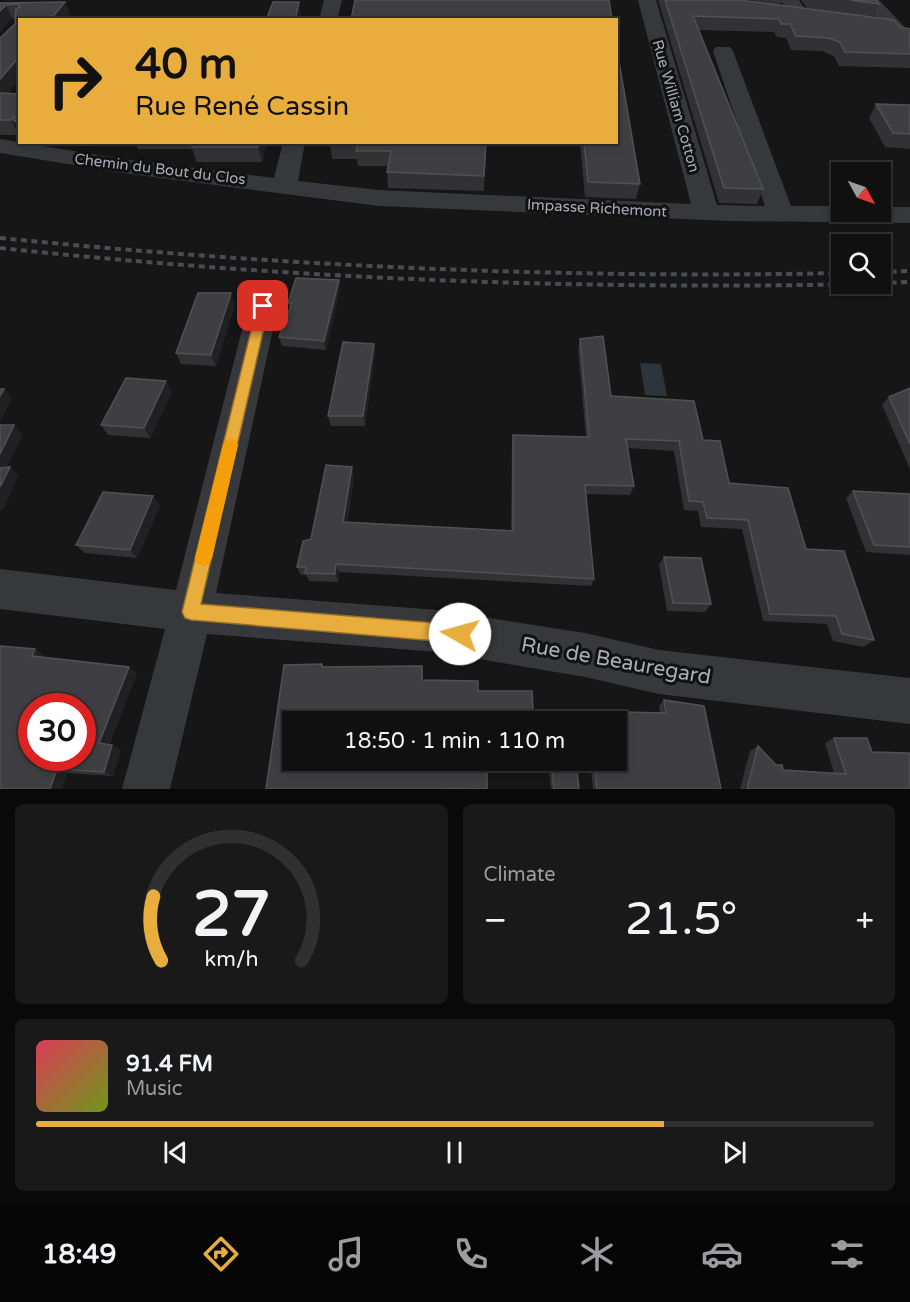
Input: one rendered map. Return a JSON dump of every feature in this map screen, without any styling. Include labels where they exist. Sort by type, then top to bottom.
[{"type":"street","points":[[328,18],[333,0]]},
{"type":"street","name":"Rue William Cotton","points":[[647,0],[706,212]]},
{"type":"street","points":[[787,0],[793,3],[799,14]]},
{"type":"street","points":[[870,0],[895,27]]},
{"type":"street","points":[[723,51],[781,214]]},
{"type":"street","points":[[285,185],[294,144]]},
{"type":"street","name":"Chemin du Bout du Clos","points":[[0,146],[123,166],[285,185]]},
{"type":"street","name":"Impasse Richemont","points":[[285,185],[379,198],[706,212],[910,215]]},
{"type":"street","points":[[146,789],[191,612],[263,306]]},
{"type":"street","name":"Rue de Beauregard","points":[[0,589],[191,612],[438,631],[585,654],[659,672],[910,701]]},
{"type":"shaded area","points":[[640,363],[661,364],[667,396],[645,395]]},
{"type":"building","points":[[355,0],[609,0],[612,18],[351,18]]},
{"type":"building","points":[[665,0],[740,0],[894,20],[900,27],[910,29],[910,54],[845,52],[840,42],[828,38],[796,36],[790,24],[781,24],[779,19],[693,16],[763,189],[724,188]]},
{"type":"building","points":[[850,0],[876,0],[879,4]]},
{"type":"building","points":[[65,2],[52,18],[18,18],[18,58],[0,79],[0,38],[15,24],[16,9],[20,7],[18,4],[6,5],[0,11],[0,3]]},
{"type":"building","points":[[273,2],[299,2],[295,18],[267,18]]},
{"type":"building","points":[[618,56],[640,184],[588,182],[584,144],[618,144]]},
{"type":"building","points":[[0,93],[18,94],[18,121],[14,121],[14,117],[11,120],[0,120]]},
{"type":"building","points":[[876,104],[910,105],[910,134],[893,133]]},
{"type":"building","points":[[193,144],[259,144],[258,147],[192,147]]},
{"type":"building","points":[[358,144],[486,144],[484,176],[387,172],[391,151],[356,151]]},
{"type":"building","points":[[296,278],[339,280],[324,341],[279,337],[292,303],[288,303]]},
{"type":"building","points":[[198,293],[231,293],[211,355],[176,353]]},
{"type":"building","points":[[603,336],[611,396],[694,401],[703,440],[720,441],[729,483],[788,488],[806,549],[844,551],[874,640],[842,634],[836,616],[770,614],[748,520],[707,518],[703,502],[689,501],[679,441],[626,439],[634,486],[585,485],[594,579],[336,564],[335,574],[305,573],[306,567],[297,567],[303,541],[311,539],[326,465],[352,467],[343,522],[513,531],[513,435],[589,437],[580,339]]},
{"type":"building","points":[[343,342],[374,344],[363,416],[328,416]]},
{"type":"building","points":[[126,378],[166,381],[144,428],[101,425]]},
{"type":"building","points":[[910,388],[910,444],[889,397]]},
{"type":"building","points":[[0,425],[14,425],[0,454]]},
{"type":"building","points":[[10,467],[0,487],[0,468]]},
{"type":"building","points":[[853,491],[910,494],[910,547],[874,545]]},
{"type":"building","points":[[103,492],[153,496],[130,550],[76,545]]},
{"type":"building","points":[[664,557],[701,558],[711,604],[673,603]]},
{"type":"building","points":[[0,646],[35,649],[32,656],[129,667],[99,743],[112,745],[104,772],[88,771],[96,771],[96,693],[18,693],[18,771],[56,771],[50,789],[0,789]]},
{"type":"building","points":[[284,665],[422,666],[422,680],[478,681],[478,691],[532,691],[533,710],[577,711],[282,711],[282,771],[487,771],[487,789],[266,789]]},
{"type":"building","points":[[664,700],[704,706],[721,789],[597,789],[595,771],[627,771],[627,712],[666,713]]},
{"type":"building","points":[[834,738],[867,738],[872,752],[909,753],[910,789],[747,789],[758,746],[776,765],[782,765],[783,770],[846,774]]},
{"type":"building","points":[[552,771],[577,771],[579,789],[554,789]]},
{"type":"railway","points":[[0,238],[210,256],[420,268],[631,274],[831,273]]},
{"type":"railway","points":[[0,248],[217,268],[432,280],[648,285],[831,284]]},
{"type":"railway","points":[[891,272],[910,271]]},
{"type":"railway","points":[[891,283],[910,282]]},
{"type":"slow traffic","points":[[204,558],[230,445]]},
{"type":"route","points":[[263,306],[191,612],[460,634]]}]
